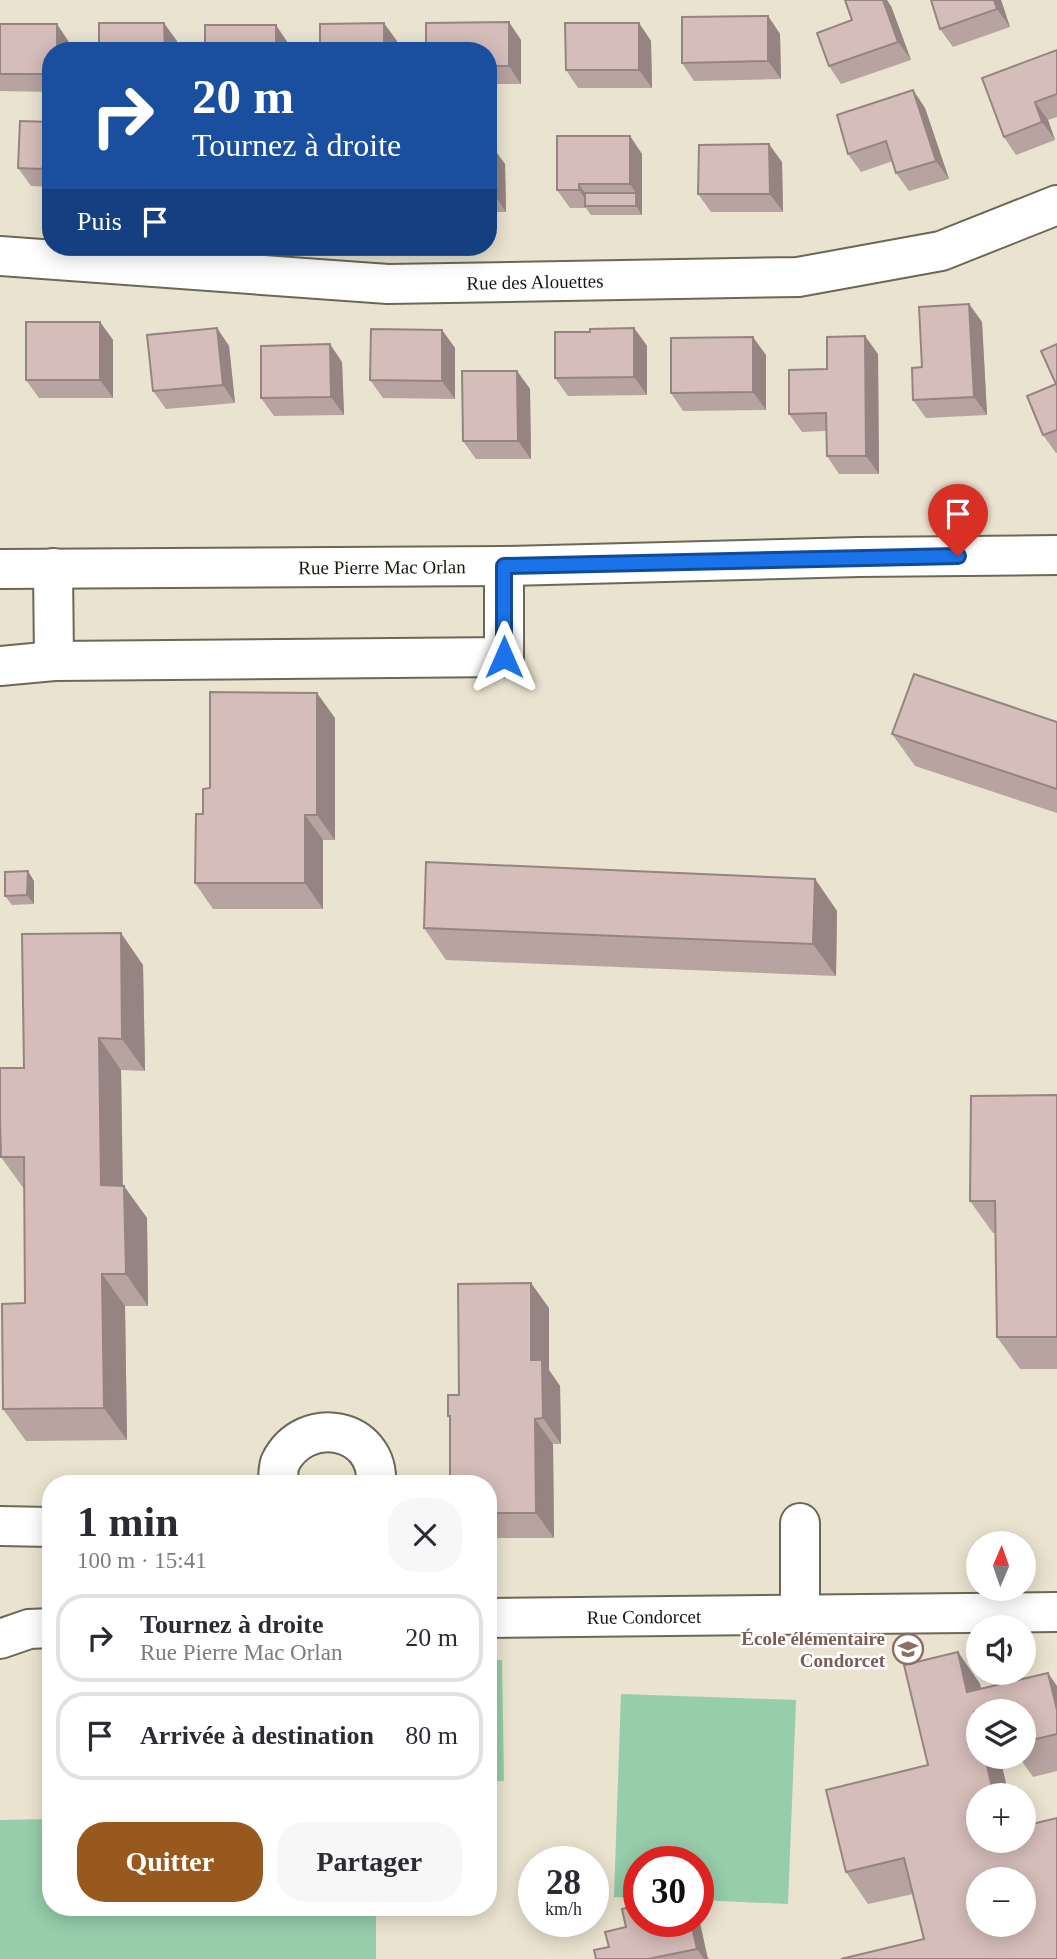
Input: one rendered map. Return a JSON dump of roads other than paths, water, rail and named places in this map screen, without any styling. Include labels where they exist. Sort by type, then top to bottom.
[{"type":"street","name":"Rue des Alouettes","points":[[0,256],[388,284],[798,277],[941,251],[1057,205]]},
{"type":"street","name":"Rue Pierre Mac Orlan","points":[[0,569],[504,566],[1057,555]]},
{"type":"street","points":[[0,666],[54,662],[504,657],[504,566]]},
{"type":"street","points":[[53,568],[54,662]]},
{"type":"street","points":[[278,1475],[279,1465],[293,1443],[317,1432],[343,1433],[365,1447],[377,1475]]},
{"type":"street","points":[[800,1522],[800,1615]]},
{"type":"street","points":[[0,1526],[42,1527]]},
{"type":"street","name":"Rue Condorcet","points":[[497,1618],[1057,1612]]},
{"type":"place","name":"École élémentaire Condorcet","points":[[908,1649]]}]
